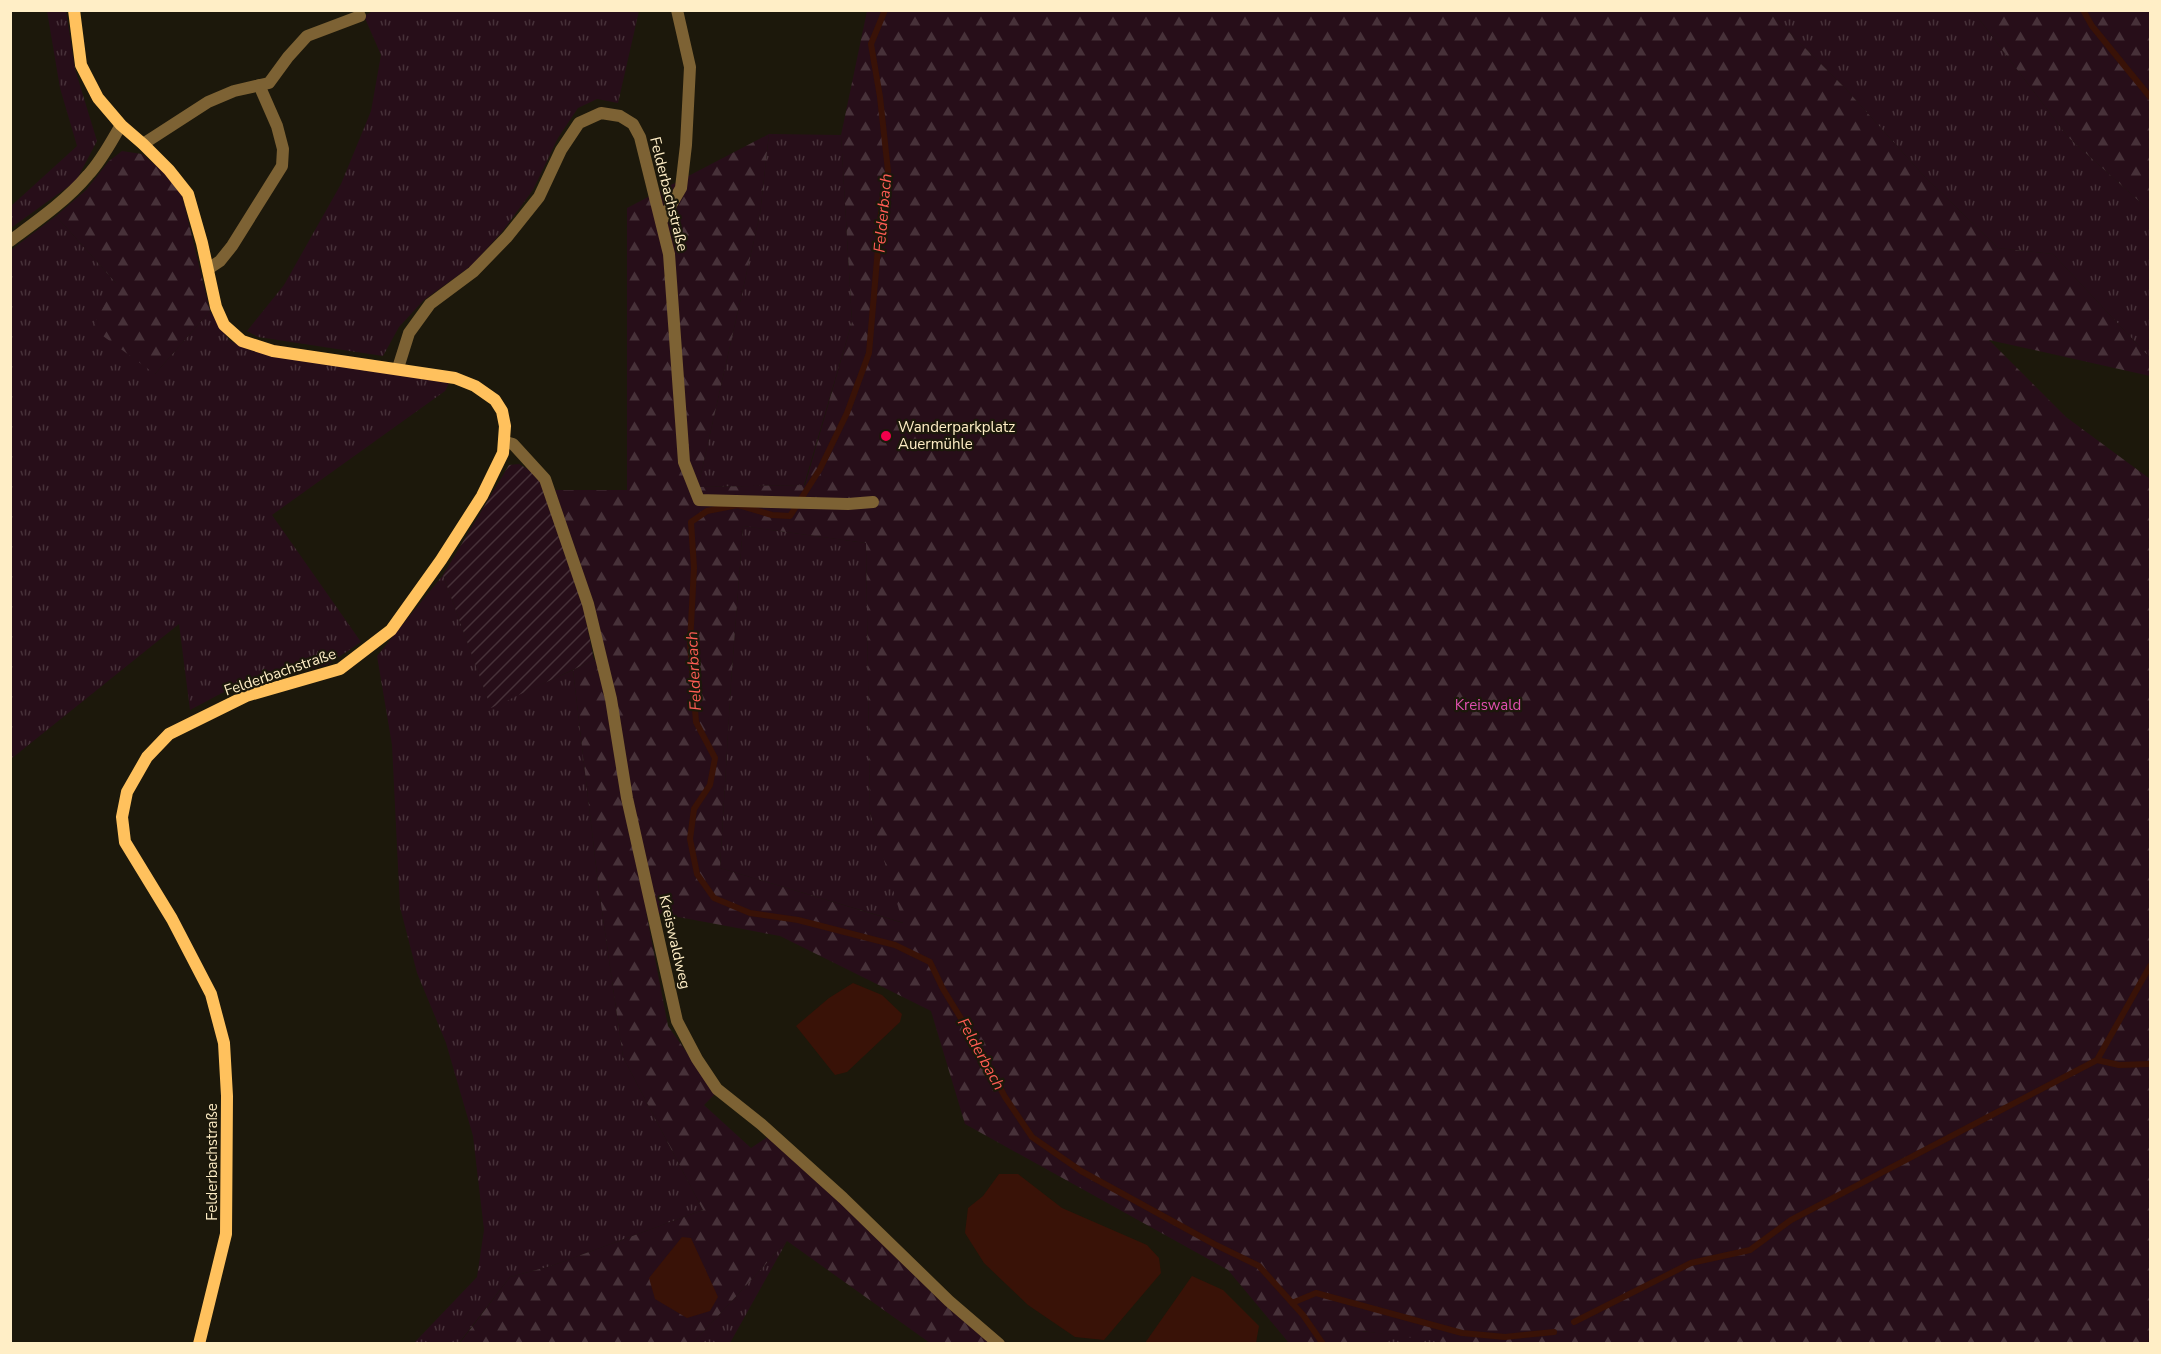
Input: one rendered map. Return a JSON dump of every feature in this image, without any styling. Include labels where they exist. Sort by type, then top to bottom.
[{"type":"street","name":"Felderbachstraße","points":[[74,10],[81,65],[98,98],[188,194],[216,307],[224,325],[236,337],[250,345],[321,359],[398,368],[455,378],[475,386],[495,400],[502,411],[505,426],[503,453],[482,496],[441,560],[391,630],[340,669],[246,696],[169,734],[147,757],[127,792],[122,817],[125,842],[172,920],[211,994],[224,1043],[227,1096],[226,1234],[199,1344]]},
{"type":"street","points":[[661,222],[681,188],[686,145],[690,67],[677,10]]},
{"type":"street","points":[[143,144],[208,102],[228,93],[269,83],[307,36],[360,16]]},
{"type":"street","points":[[208,269],[220,261],[232,246],[282,166],[283,149],[277,126],[259,85]]},
{"type":"street","name":"Felderbachstraße","points":[[398,368],[409,333],[430,304],[474,272],[507,237],[539,197],[561,150],[579,123],[601,113],[620,116],[633,124],[640,137],[669,254],[684,462],[691,485],[699,500],[813,504],[873,502]]},
{"type":"street","points":[[10,241],[46,214],[88,176],[121,125]]},
{"type":"street","name":"Kreiswaldweg","points":[[505,442],[513,444],[545,479],[588,604],[610,699],[627,798],[677,1021],[697,1059],[717,1089],[761,1124],[949,1301],[999,1344]]},
{"type":"green space","points":[[375,10],[639,11],[618,103],[597,99],[578,108],[558,138],[533,190],[502,232],[471,266],[424,300],[399,327],[383,356],[258,337],[247,331],[284,285],[341,184],[371,111],[381,55],[364,16]]},
{"type":"green space","points":[[47,11],[66,11],[75,69],[97,141],[76,181],[11,228],[10,207],[77,146],[60,88]]},
{"type":"green space","name":"Kreiswald","points":[[867,11],[1768,11],[1845,88],[1923,175],[1998,248],[2053,254],[2150,358],[2150,376],[1989,340],[2066,417],[2150,479],[2150,1343],[1457,1344],[1362,1331],[1367,1343],[1289,1343],[1228,1270],[965,1124],[931,1011],[780,936],[646,911],[668,1026],[716,1093],[704,1105],[751,1148],[769,1136],[994,1343],[930,1343],[787,1241],[693,1343],[459,1344],[510,1277],[551,1266],[703,1210],[623,1057],[598,883],[573,670],[602,656],[555,490],[627,490],[627,208],[769,134],[760,214],[698,487],[805,485],[852,322],[841,135]],"holes":[[[743,526],[866,543],[870,812],[903,923],[720,868]]]},
{"type":"green space","points":[[1768,11],[1973,11],[2068,137],[2150,211],[2150,358],[2053,254],[1998,248],[1923,175],[1845,88]]},
{"type":"green space","points":[[1973,11],[2150,11],[2150,211],[2068,137]]},
{"type":"green space","points":[[769,134],[841,135],[852,322],[804,485],[698,487],[760,214]]},
{"type":"green space","points":[[122,151],[142,154],[165,173],[182,195],[210,311],[155,374],[92,328],[116,283],[56,216],[86,190],[109,161]]},
{"type":"green space","points":[[56,216],[116,283],[155,374],[210,311],[229,340],[249,350],[450,381],[445,391],[272,515],[361,642],[327,665],[276,676],[222,693],[190,710],[179,624],[11,759],[11,250]]},
{"type":"green space","points":[[519,464],[545,479],[583,605],[594,660],[491,708],[443,575],[509,465]]},
{"type":"green space","points":[[743,526],[866,543],[870,812],[904,923],[720,868]]},
{"type":"green space","points":[[443,575],[491,707],[573,670],[598,883],[623,1057],[703,1210],[551,1266],[510,1277],[459,1343],[414,1343],[477,1277],[484,1230],[473,1136],[446,1043],[417,973],[400,907],[392,745],[377,656]]},
{"type":"green space","points":[[787,1241],[730,1343],[693,1343]]},
{"type":"green space","points":[[1361,1331],[1466,1343],[1367,1343]]},
{"type":"shaded area","points":[[853,983],[882,995],[902,1014],[900,1022],[847,1072],[835,1075],[796,1026],[829,998]]},
{"type":"shaded area","points":[[999,1174],[1018,1174],[1062,1208],[1147,1245],[1159,1258],[1161,1273],[1104,1340],[1075,1337],[1028,1305],[984,1263],[965,1233],[968,1208],[983,1196]]},
{"type":"shaded area","points":[[682,1237],[691,1238],[718,1297],[710,1311],[687,1318],[655,1299],[649,1278]]},
{"type":"shaded area","points":[[1192,1276],[1223,1290],[1259,1326],[1256,1343],[1145,1343]]},
{"type":"waterway","name":"Felderbach","points":[[885,10],[871,44],[880,97],[888,171],[882,201],[869,353],[847,413],[820,469],[790,516],[772,515],[738,505],[707,511],[691,522],[694,568],[690,644],[696,722],[715,758],[710,785],[694,809],[690,839],[697,874],[714,898],[750,913],[798,920],[895,945],[930,962],[1005,1097],[1032,1137],[1081,1171],[1259,1266],[1303,1315],[1323,1344]]},
{"type":"waterway","points":[[2083,10],[2092,26],[2150,97]]},
{"type":"waterway","points":[[1574,1322],[1691,1263],[1750,1250],[1791,1220],[2097,1060],[2150,966]]},
{"type":"waterway","points":[[2097,1060],[2119,1065],[2150,1064]]},
{"type":"waterway","points":[[1292,1303],[1316,1293],[1462,1333],[1505,1337],[1554,1332]]},
{"type":"place","name":"Wanderparkplatz Auermühle","points":[[886,436]]}]
